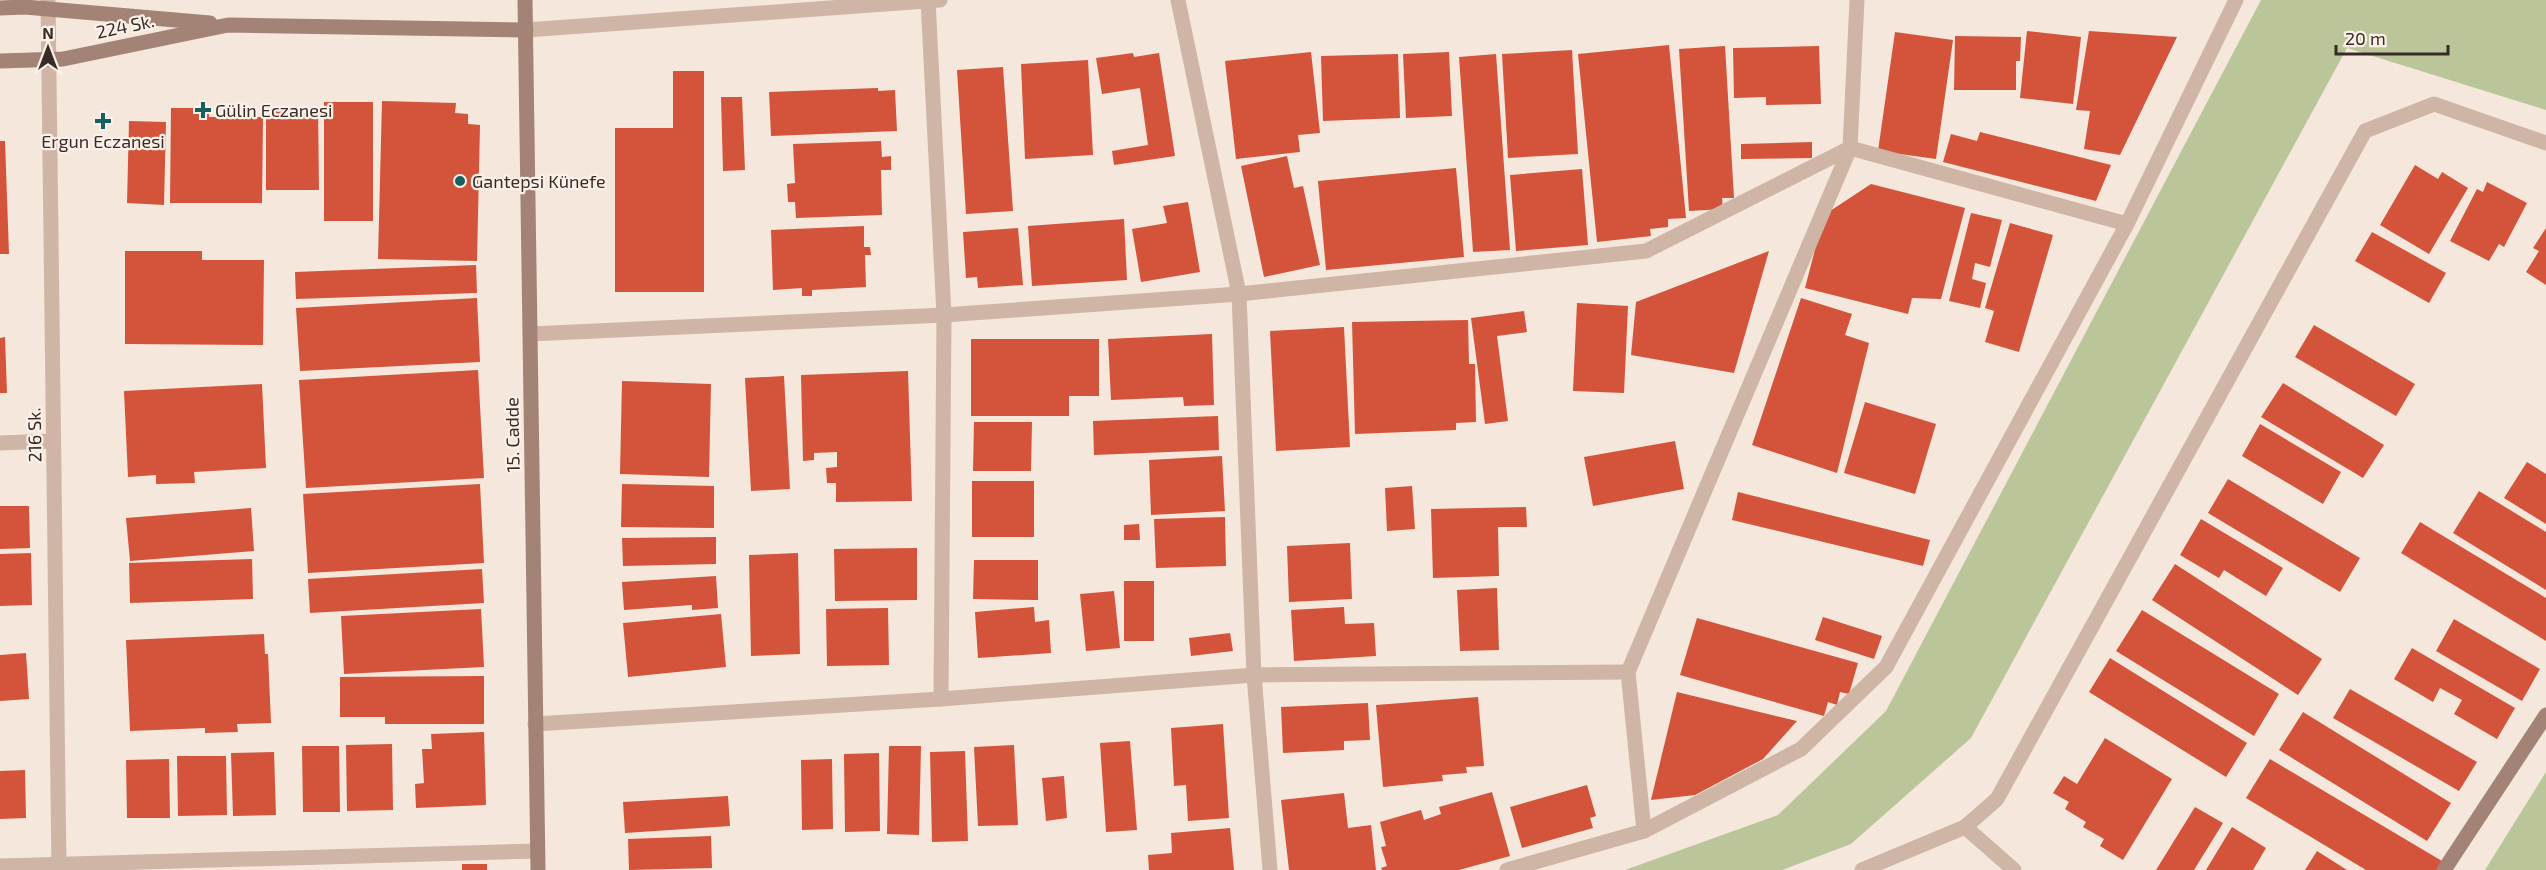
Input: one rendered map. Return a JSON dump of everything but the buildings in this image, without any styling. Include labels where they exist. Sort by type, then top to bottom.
[{"type":"street","name":"15. Cadde","points":[[525,0],[538,870]]},
{"type":"street","name":"224 Sk.","points":[[0,61],[63,59],[228,25],[526,30],[932,0]]},
{"type":"street","points":[[932,0],[944,315],[941,699]]},
{"type":"street","points":[[1178,0],[1239,294],[1254,675],[1270,870]]},
{"type":"street","points":[[1644,831],[1628,672],[1850,148],[1857,0]]},
{"type":"street","points":[[1507,870],[1644,831],[1801,749],[1886,668],[2127,224],[2236,0]]},
{"type":"street","points":[[0,8],[48,4],[228,25]]},
{"type":"street","name":"216 Sk.","points":[[48,4],[59,867]]},
{"type":"street","points":[[1862,870],[1965,827],[1997,799],[2365,131],[2434,104],[2546,143]]},
{"type":"street","points":[[530,334],[944,315],[1239,294],[1646,251],[1850,148],[2127,224]]},
{"type":"street","points":[[0,443],[53,441]]},
{"type":"street","points":[[535,724],[941,699],[1254,675],[1628,672]]},
{"type":"street","points":[[2444,870],[2546,715]]},
{"type":"street","points":[[1965,827],[2014,870]]},
{"type":"street","points":[[0,866],[59,867],[537,851]]},
{"type":"green space","points":[[2261,0],[2546,0],[2546,110],[2347,48],[1971,738],[1851,844],[1782,870],[1625,870],[1778,815],[1886,711]]},
{"type":"green space","points":[[2546,772],[2546,870],[2485,870]]},
{"type":"place","name":"Gülin Eczanesi","points":[[203,110]]},
{"type":"place","name":"Ergun Eczanesi","points":[[103,121]]},
{"type":"place","name":"Gantepsi Künefe","points":[[460,181]]}]
